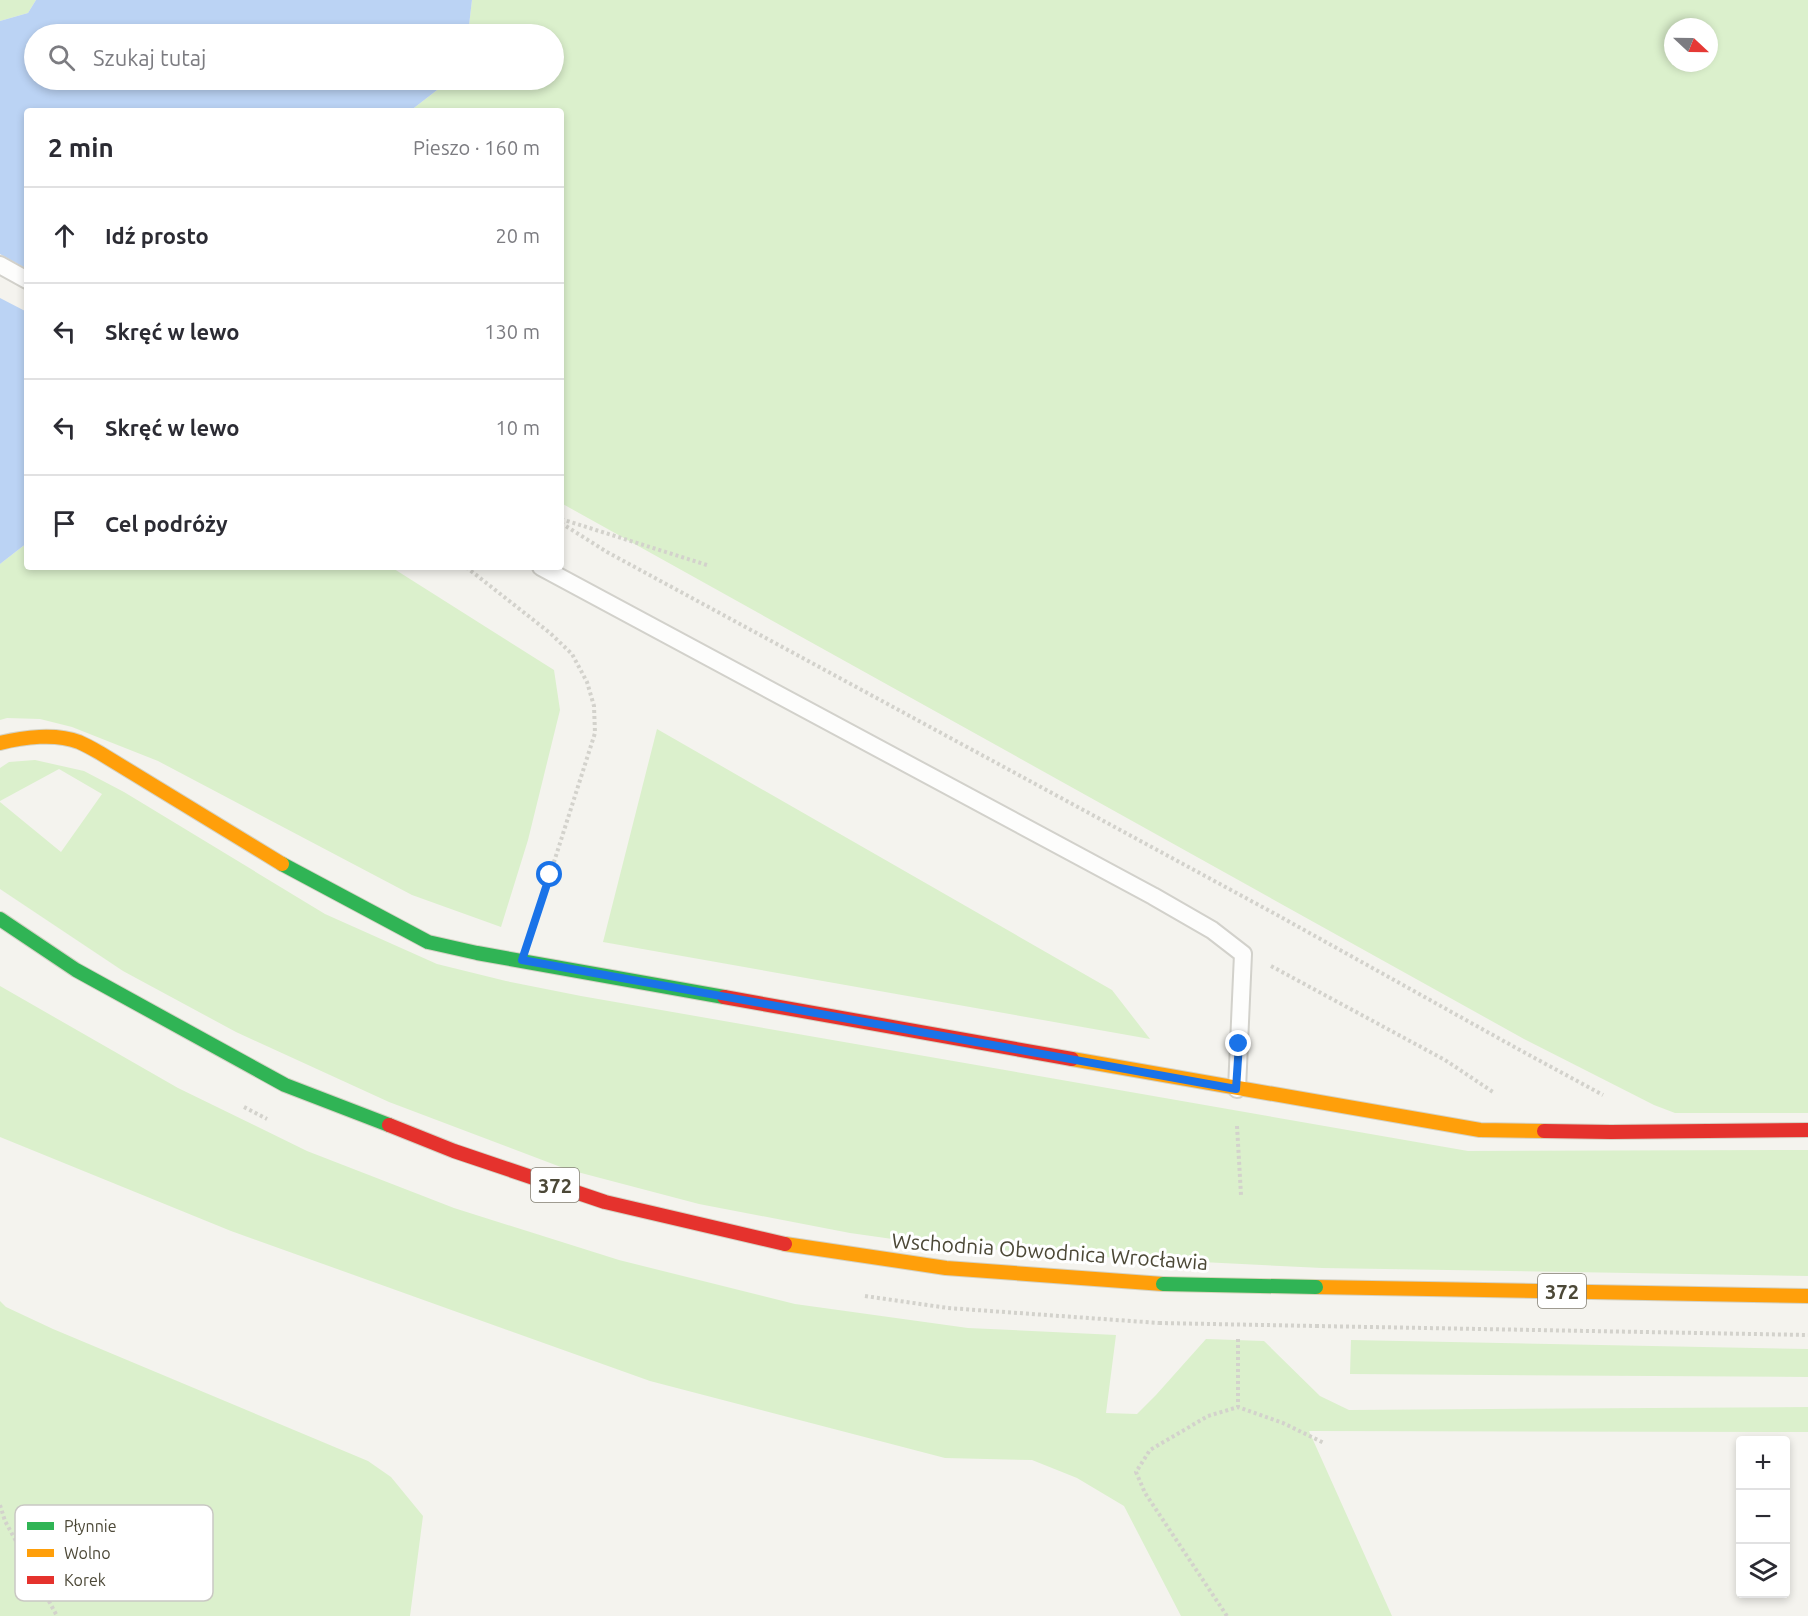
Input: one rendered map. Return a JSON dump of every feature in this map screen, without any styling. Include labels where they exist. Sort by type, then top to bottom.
[{"type":"street","points":[[0,743],[24,737],[50,737],[77,741],[295,873],[428,942],[477,953],[1236,1089],[1480,1130],[1611,1132],[1808,1130]]},
{"type":"street","name":"Wschodnia Obwodnica Wrocławia","points":[[0,919],[76,970],[285,1085],[454,1151],[605,1202],[788,1245],[946,1268],[1163,1284],[1808,1296]]},
{"type":"lane","points":[[0,265],[24,278]]},
{"type":"lane","points":[[547,570],[1153,896],[1212,930],[1242,954],[1236,1089]]},
{"type":"path","points":[[564,522],[707,565]]},
{"type":"path","points":[[564,523],[618,558],[1279,916],[1518,1050],[1607,1097],[1611,1132]]},
{"type":"path","points":[[470,570],[550,633],[572,654],[587,682],[594,706],[595,733],[522,960]]},
{"type":"path","points":[[1242,954],[1278,969],[1361,1013],[1444,1060],[1500,1097]]},
{"type":"path","points":[[1237,1143],[1240,1195]]},
{"type":"path","points":[[1159,1323],[1808,1335]]},
{"type":"path","points":[[1238,1339],[1238,1407]]},
{"type":"path","points":[[1227,1616],[1145,1493],[1136,1472],[1150,1450],[1208,1416],[1238,1407],[1283,1423],[1324,1443]]},
{"type":"path","points":[[0,1505],[5,1521],[15,1539]]},
{"type":"path","points":[[49,1601],[57,1616]]},
{"type":"green space","points":[[0,0],[36,0],[28,13],[0,21]]},
{"type":"green space","points":[[472,0],[1808,0],[1808,1113],[1675,1113],[1654,1105],[1524,1039],[564,505],[564,108],[414,108],[437,90],[564,90],[564,24],[469,24]]},
{"type":"green space","points":[[24,545],[24,570],[396,570],[554,670],[560,710],[528,840],[501,927],[412,895],[158,761],[72,727],[40,719],[7,718],[0,720],[0,564]]},
{"type":"green space","points":[[657,729],[1112,990],[1150,1039],[603,942]]},
{"type":"green space","points":[[35,760],[84,771],[124,792],[325,914],[437,964],[506,981],[1468,1151],[1808,1150],[1808,1276],[1322,1268],[942,1246],[850,1233],[699,1204],[566,1169],[389,1102],[236,1032],[123,971],[0,889],[0,802],[61,852],[102,794],[59,769],[0,801],[0,768],[9,762]]},
{"type":"green space","points":[[0,986],[178,1088],[307,1151],[454,1208],[619,1260],[795,1304],[968,1328],[1116,1335],[1106,1413],[1137,1414],[1206,1339],[1264,1341],[1320,1396],[1349,1410],[1808,1407],[1808,1432],[1309,1431],[1392,1616],[1181,1616],[1124,1506],[1077,1478],[1032,1460],[945,1458],[650,1381],[231,1231],[0,1137]]},
{"type":"green space","points":[[0,1301],[6,1307],[53,1329],[368,1461],[391,1477],[423,1516],[410,1616],[0,1616]]},
{"type":"green space","points":[[1351,1340],[1808,1349],[1808,1377],[1350,1374]]},
{"type":"water","points":[[36,0],[472,0],[469,24],[24,24],[24,90],[437,90],[414,108],[24,108],[24,545],[0,564],[0,21],[28,13]]},
{"type":"pier","points":[[0,254],[24,267],[24,310],[0,298]]},
{"type":"traffic: fast","points":[[282,864],[428,942],[477,953],[724,997]]},
{"type":"traffic: fast","points":[[0,919],[76,970],[285,1085],[389,1125]]},
{"type":"traffic: fast","points":[[1163,1284],[1316,1287]]},
{"type":"traffic: slow","points":[[0,743],[40,737],[70,739],[79,742],[282,864]]},
{"type":"traffic: slow","points":[[1072,1059],[1480,1130],[1544,1131]]},
{"type":"traffic: slow","points":[[785,1244],[946,1268],[1163,1284]]},
{"type":"traffic: slow","points":[[1316,1287],[1808,1296]]},
{"type":"traffic: jam","points":[[724,997],[1072,1059]]},
{"type":"traffic: jam","points":[[389,1125],[454,1151],[605,1202],[785,1244]]},
{"type":"traffic: jam","points":[[1544,1131],[1808,1130]]},
{"type":"route","points":[[550,875],[522,960],[1236,1089],[1239,1044]]}]
